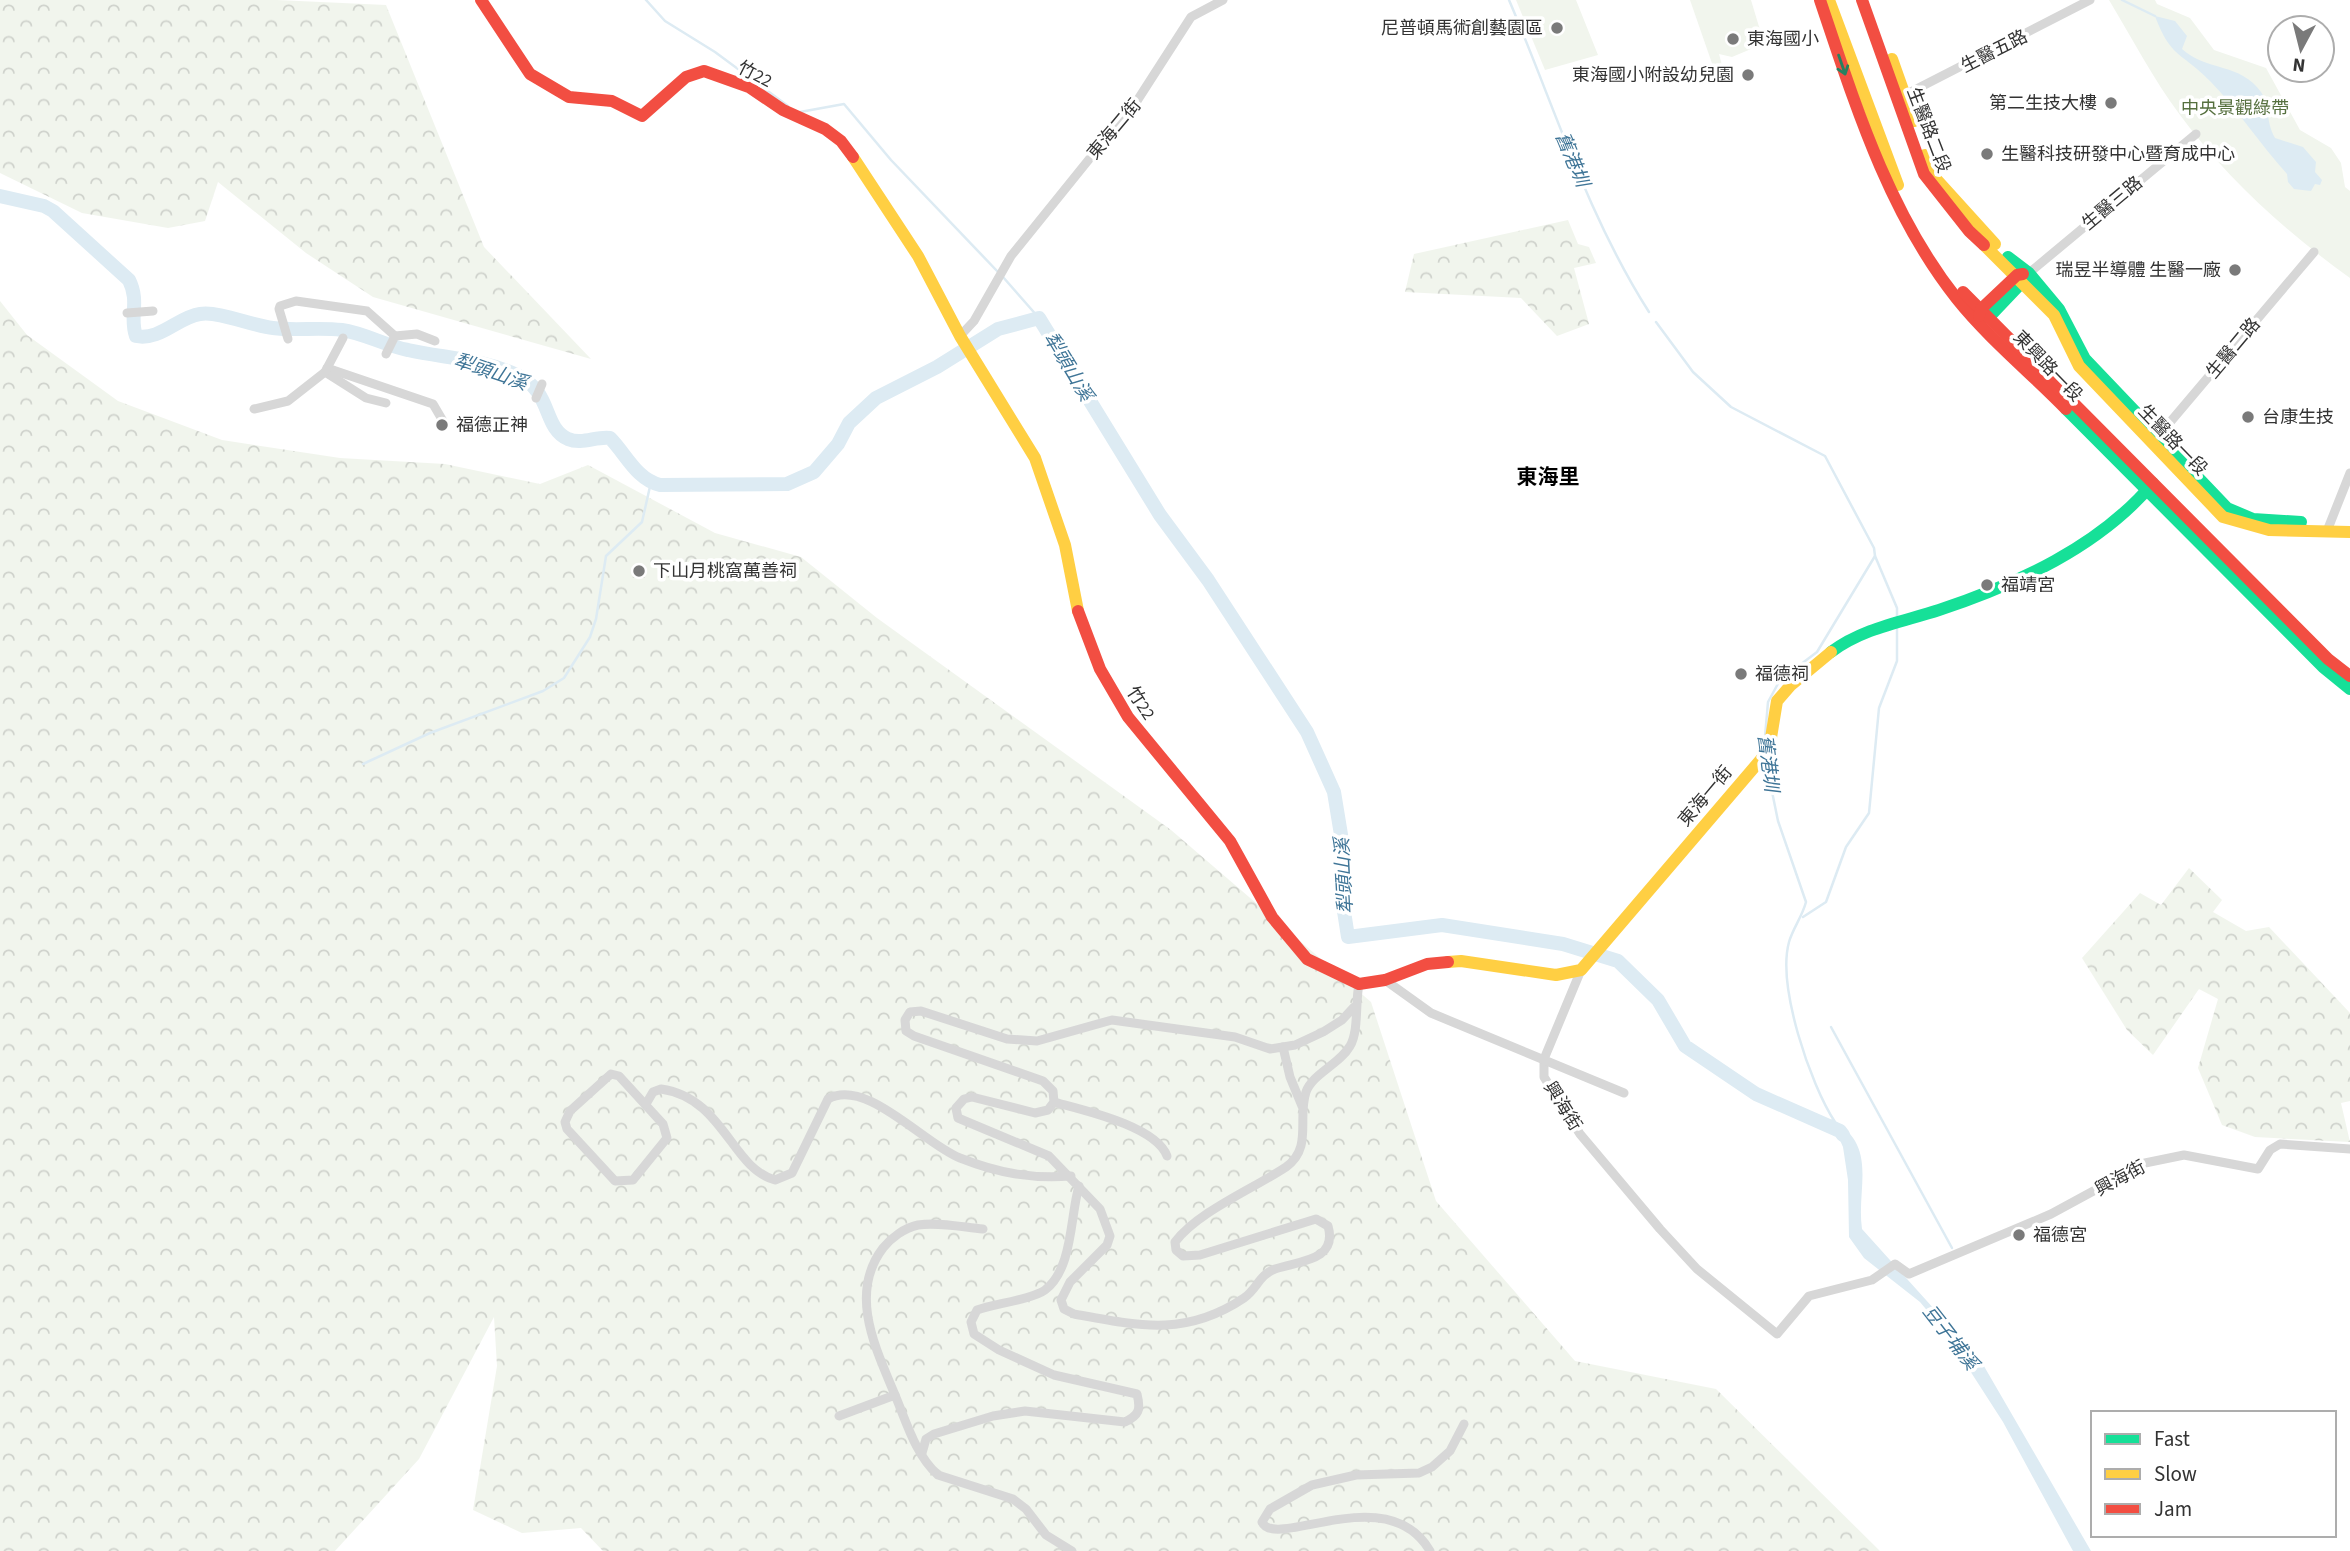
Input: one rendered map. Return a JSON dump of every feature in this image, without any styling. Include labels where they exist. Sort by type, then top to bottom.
[{"type":"street","name":"竹22","points":[[481,0],[530,74],[569,97],[612,101],[642,116],[686,77],[704,71],[749,87],[783,110],[825,129],[841,141],[870,180],[918,256],[960,336],[1035,458],[1065,545],[1087,642],[1128,717],[1230,841],[1289,942],[1307,959],[1359,984]]},
{"type":"street","name":"東海二街","points":[[960,336],[974,321],[1006,264],[1095,151],[1126,118],[1191,17],[1223,0]]},
{"type":"street","name":"東興路一段","points":[[1820,0],[1855,101],[1912,233],[1941,278],[1983,315]]},
{"type":"street","name":"東興路一段","points":[[1829,0],[1910,215],[1947,274],[1983,315],[2323,667],[2350,689]]},
{"type":"street","name":"生醫路二段","points":[[1862,0],[1937,180],[2023,277]]},
{"type":"street","name":"生醫路二段","points":[[1869,0],[1902,97]]},
{"type":"street","name":"生醫五路","points":[[1902,97],[2090,0]]},
{"type":"street","name":"生醫三路","points":[[2023,277],[2196,134]]},
{"type":"street","name":"生醫二路","points":[[2155,439],[2314,253]]},
{"type":"street","points":[[1983,315],[2023,277]]},
{"type":"street","name":"生醫路一段","points":[[2023,277],[2059,309],[2085,359],[2223,517],[2237,525],[2257,529],[2350,524]]},
{"type":"street","points":[[286,333],[280,306],[296,301],[367,310],[390,346],[417,334],[435,341]]},
{"type":"street","points":[[131,313],[153,311]]},
{"type":"street","points":[[254,409],[288,401],[326,370],[343,338]]},
{"type":"street","points":[[326,370],[366,398],[386,403]]},
{"type":"street","points":[[326,370],[433,404],[443,421]]},
{"type":"street","points":[[537,396],[542,384]]},
{"type":"street","points":[[2328,527],[2350,473]]},
{"type":"street","name":"東興路一段","points":[[2150,487],[2328,659],[2350,676]]},
{"type":"street","name":"東海一街","points":[[1580,970],[1765,754],[1771,744],[1780,696],[1842,642],[1897,622],[1988,595],[2052,565],[2099,532],[2150,487]]},
{"type":"street","name":"生醫路一段","points":[[2328,527],[2350,532]]},
{"type":"street","points":[[1302,1106],[1307,1088],[1338,1063],[1352,1045],[1357,1020],[1354,1007],[1359,984],[1385,981],[1427,964],[1461,961],[1556,975],[1580,970]]},
{"type":"street","points":[[1544,1059],[1580,970]]},
{"type":"street","points":[[1385,981],[1431,1013],[1624,1093]]},
{"type":"street","points":[[1283,1047],[1290,1077],[1302,1106],[1304,1136],[1294,1160],[1182,1233],[1175,1242],[1176,1250],[1183,1256],[1200,1255],[1317,1219],[1328,1226],[1330,1243],[1320,1257],[1265,1274],[1246,1297],[1203,1321],[1151,1327],[1074,1314],[1064,1309],[1061,1300],[1064,1292],[1098,1258],[1110,1236],[1100,1209],[1049,1156],[1031,1146],[968,1125],[958,1118],[956,1108],[964,1099],[972,1097],[1035,1113],[1048,1110],[1054,1101],[1053,1091],[1043,1081],[914,1036],[906,1031],[905,1020],[910,1012],[922,1011],[1007,1039],[1037,1041],[1112,1020],[1134,1021],[1235,1037],[1270,1049],[1295,1045],[1323,1032],[1342,1020],[1354,1007]]},
{"type":"street","name":"興海街","points":[[1544,1059],[1544,1077],[1580,1135],[1697,1269],[1777,1334],[1816,1292],[1872,1280],[1895,1264],[1909,1274],[2010,1233],[2088,1195],[2145,1163],[2184,1155],[2258,1169],[2270,1150],[2280,1144],[2350,1149]]},
{"type":"street","points":[[611,1074],[619,1076],[646,1104],[663,1124],[667,1138],[633,1180],[615,1181],[568,1129],[565,1122],[570,1111],[611,1074]]},
{"type":"street","points":[[646,1104],[653,1092],[661,1089],[672,1090],[702,1105],[757,1171],[775,1180],[792,1173],[828,1099],[838,1093],[849,1093],[885,1110],[957,1157],[1000,1172],[1035,1179],[1071,1176]]},
{"type":"street","points":[[1054,1101],[1135,1127],[1164,1146],[1167,1156]]},
{"type":"street","points":[[922,1453],[926,1439],[934,1434],[993,1416],[1025,1411],[1125,1422],[1136,1417],[1140,1407],[1137,1394],[1054,1375],[999,1350],[974,1334],[971,1322],[977,1310],[1045,1290],[1057,1274],[1071,1239],[1073,1208],[1079,1186]]},
{"type":"street","points":[[983,1229],[916,1225],[891,1238],[871,1264],[864,1303],[874,1345],[922,1453],[938,1475],[1013,1499],[1026,1509],[1046,1535],[1072,1551]]},
{"type":"street","points":[[839,1416],[895,1395]]},
{"type":"street","points":[[1269,1538],[1263,1531],[1264,1515],[1281,1502],[1312,1485],[1333,1479],[1426,1470],[1444,1459],[1464,1423]]},
{"type":"street","points":[[1328,1533],[1372,1524],[1392,1525],[1417,1537],[1430,1551]]},
{"type":"green space","points":[[0,0],[277,0],[386,5],[484,247],[591,359],[373,297],[306,253],[218,182],[205,221],[168,228],[82,213],[0,173]]},
{"type":"green space","name":"尼普頓馬術創藝園區","points":[[1516,0],[1576,0],[1598,55],[1545,70]]},
{"type":"green space","points":[[1690,0],[1751,0],[1760,30],[1751,49],[1732,57],[1719,54],[1723,69],[1715,72]]},
{"type":"green space","name":"中央景觀綠帶","points":[[2109,0],[2155,0],[2157,4],[2190,18],[2214,50],[2266,68],[2266,84],[2275,84],[2300,130],[2331,148],[2341,163],[2345,187],[2350,191],[2350,278],[2280,223],[2238,183],[2198,138],[2152,73]]},
{"type":"green space","points":[[1568,220],[1578,244],[1589,247],[1596,263],[1574,268],[1589,324],[1557,336],[1521,298],[1405,292],[1414,254]]},
{"type":"green space","points":[[0,301],[27,335],[118,401],[222,440],[340,458],[445,464],[540,484],[588,465],[715,533],[801,557],[877,618],[1171,830],[1371,1002],[1436,1201],[1575,1361],[1716,1389],[1880,1551],[603,1551],[581,1528],[522,1533],[473,1510],[497,1366],[494,1317],[419,1459],[335,1551],[0,1551]]},
{"type":"green space","points":[[2189,868],[2222,900],[2213,912],[2246,931],[2269,927],[2350,1013],[2350,1101],[2341,1103],[2350,1142],[2255,1137],[2222,1125],[2198,1068],[2218,999],[2199,989],[2153,1055],[2127,1030],[2082,958],[2140,893],[2161,905]]},
{"type":"water","points":[[2155,16],[2175,21],[2187,36],[2182,49],[2191,56],[2234,71],[2253,83],[2264,97],[2275,138],[2303,147],[2316,162],[2315,172],[2322,180],[2320,185],[2315,184],[2311,191],[2294,189],[2288,182],[2287,174],[2220,92],[2172,48]]},
{"type":"water","name":"豆子埔溪","points":[[1832,1119],[1847,1130],[1861,1155],[1862,1229],[1981,1361],[2091,1551],[2073,1551],[2003,1422],[1945,1332],[1920,1302],[1864,1258],[1849,1237],[1848,1180],[1843,1147],[1839,1138],[1831,1134],[1828,1123]]},
{"type":"waterway","points":[[646,0],[665,21],[715,52],[788,106]]},
{"type":"waterway","name":"舊港圳","points":[[1509,0],[1589,198],[1607,237],[1649,312]]},
{"type":"waterway","points":[[2122,0],[2155,16]]},
{"type":"waterway","points":[[800,112],[844,104],[891,160],[998,272]]},
{"type":"waterway","name":"犁頭山溪","points":[[0,196],[44,206],[53,211],[129,280],[134,295],[136,336],[153,335],[184,319],[208,314],[273,328],[342,330],[400,348],[491,365],[528,382],[536,390],[560,434],[573,441],[610,438],[638,472],[660,485],[787,484],[814,472],[838,444],[849,423],[876,398],[937,367],[998,329],[1039,318],[1160,515],[1208,580],[1307,732],[1334,792],[1344,853],[1341,892],[1348,937],[1442,925],[1563,944],[1618,961],[1658,1000],[1685,1046],[1756,1094],[1840,1131],[1843,1135]]},
{"type":"waterway","points":[[1003,277],[1039,318]]},
{"type":"waterway","name":"舊港圳","points":[[1656,322],[1693,372],[1731,407],[1825,456],[1874,548],[1875,556],[1817,652],[1780,680],[1768,702],[1764,748]]},
{"type":"waterway","points":[[363,764],[430,733],[543,691],[564,678],[590,637],[596,619],[606,556],[642,522],[651,482]]},
{"type":"waterway","name":"舊港圳","points":[[1875,556],[1897,608],[1897,619]]},
{"type":"waterway","name":"舊港圳","points":[[1803,917],[1826,902],[1846,847],[1869,813],[1879,708],[1897,661],[1897,625]]},
{"type":"waterway","name":"舊港圳","points":[[1766,762],[1778,821],[1806,902],[1789,942],[1787,961],[1792,1008],[1806,1060],[1835,1122]]},
{"type":"waterway","points":[[1831,1027],[1952,1248]]},
{"type":"traffic: fast","points":[[2008,257],[2029,273],[2059,309],[2085,359],[2227,508],[2253,519],[2301,522]]},
{"type":"traffic: fast","points":[[1982,318],[1990,316],[2027,277]]},
{"type":"traffic: fast","points":[[2066,409],[2323,667],[2350,689]]},
{"type":"traffic: fast","points":[[1831,652],[1869,631],[1968,600],[2055,561],[2108,526],[2132,506],[2153,483]]},
{"type":"traffic: slow","points":[[1829,0],[1898,185]]},
{"type":"traffic: slow","points":[[1892,59],[1914,121]]},
{"type":"traffic: slow","points":[[1925,155],[1937,180],[1995,244]]},
{"type":"traffic: slow","points":[[853,157],[918,256],[960,336],[1035,458],[1065,545],[1078,611]]},
{"type":"traffic: slow","points":[[1984,245],[2054,315],[2079,366],[2223,517],[2269,530],[2350,532]]},
{"type":"traffic: slow","points":[[1448,962],[1461,961],[1556,975],[1581,970],[1769,750],[1777,701],[1790,686],[1831,652]]},
{"type":"traffic: jam","points":[[481,0],[530,74],[569,97],[612,101],[642,116],[686,77],[704,71],[749,87],[783,110],[825,129],[841,141],[853,157]]},
{"type":"traffic: jam","points":[[1820,0],[1876,156],[1911,230],[1969,314],[2066,409]]},
{"type":"traffic: jam","points":[[1862,0],[1924,174],[1969,231],[1984,245]]},
{"type":"traffic: jam","points":[[1979,316],[1981,309],[2017,275],[2023,274]]},
{"type":"traffic: jam","points":[[1963,292],[2328,659],[2350,676]]},
{"type":"traffic: jam","points":[[1078,611],[1100,669],[1128,717],[1230,841],[1272,917],[1307,959],[1359,984],[1385,980],[1427,964],[1448,962]]},
{"type":"place","name":"尼普頓馬術創藝園區","points":[[1557,28]]},
{"type":"place","name":"東海國小","points":[[1733,39]]},
{"type":"place","name":"東海國小附設幼兒園","points":[[1748,75]]},
{"type":"place","name":"第二生技大樓","points":[[2111,103]]},
{"type":"place","name":"生醫科技研發中心暨育成中心","points":[[1987,154]]},
{"type":"place","name":"瑞昱半導體 生醫一廠","points":[[2235,270]]},
{"type":"place","name":"台康生技","points":[[2248,417]]},
{"type":"place","name":"福德正神","points":[[442,425]]},
{"type":"place","name":"下山月桃窩萬善祠","points":[[639,571]]},
{"type":"place","name":"福靖宮","points":[[1987,585]]},
{"type":"place","name":"福德祠","points":[[1741,674]]},
{"type":"place","name":"福德宮","points":[[2019,1235]]},
{"type":"district","name":"東海里","points":[[1548,477]]}]
